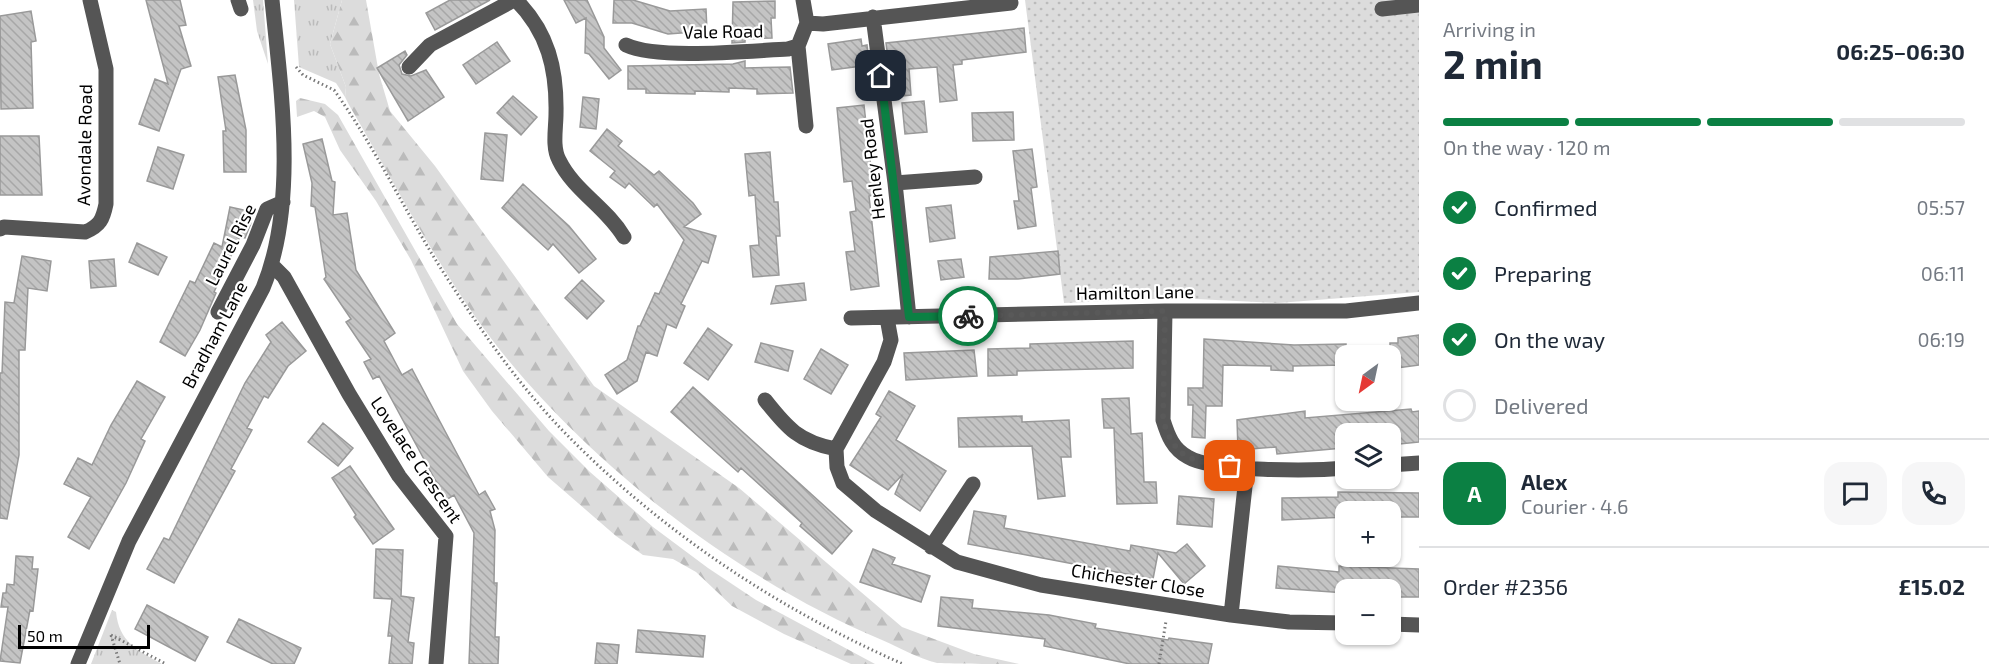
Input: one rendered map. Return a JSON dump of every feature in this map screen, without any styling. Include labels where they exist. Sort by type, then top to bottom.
[{"type":"street","name":"Avondale Road","points":[[0,229],[4,227],[85,232],[94,228],[104,216],[106,204],[106,69],[90,0]]},
{"type":"street","name":"Bradham Lane","points":[[78,664],[129,541],[272,265],[284,202],[278,66],[272,0]]},
{"type":"street","points":[[409,67],[430,45],[515,0],[531,15],[547,46],[556,77],[557,157],[568,175],[614,220],[624,237]]},
{"type":"street","points":[[803,0],[807,23],[798,46],[806,126]]},
{"type":"street","points":[[807,23],[823,24],[1011,3]]},
{"type":"street","points":[[1382,9],[1419,4]]},
{"type":"street","name":"Henley Road","points":[[873,17],[895,183],[909,317]]},
{"type":"street","name":"Vale Road","points":[[626,45],[640,51],[663,52],[788,50],[798,46]]},
{"type":"street","points":[[895,183],[975,177]]},
{"type":"street","name":"Laurel Rise","points":[[218,312],[253,245],[267,209],[284,202]]},
{"type":"street","name":"Lovelace Crescent","points":[[272,265],[284,277],[399,476],[446,536],[436,664]]},
{"type":"street","name":"Hamilton Lane","points":[[851,318],[1165,311],[1346,311],[1419,303]]},
{"type":"street","points":[[1165,311],[1163,420],[1168,437],[1175,447],[1197,462],[1247,468],[1335,468]]},
{"type":"street","points":[[765,399],[803,439],[814,445],[836,449],[884,362],[891,340],[887,318]]},
{"type":"street","name":"Chichester Close","points":[[836,449],[843,483],[876,511],[957,562],[1041,585],[1168,607],[1289,622],[1335,623]]},
{"type":"street","points":[[1401,464],[1419,463]]},
{"type":"street","points":[[1231,615],[1247,468]]},
{"type":"street","points":[[931,547],[973,484]]},
{"type":"street","points":[[1401,624],[1419,624]]},
{"type":"path","points":[[291,59],[303,75],[334,90],[457,293],[490,342],[570,438],[675,531],[790,607],[903,664]]},
{"type":"path","points":[[1159,664],[1168,607]]},
{"type":"path","points":[[96,616],[106,621],[120,664]]},
{"type":"path","points":[[111,635],[166,664]]},
{"type":"green space","points":[[253,0],[263,0],[268,64],[257,31]]},
{"type":"green space","points":[[294,0],[342,0],[330,44],[346,87],[345,97],[336,83],[299,67]]},
{"type":"green space","points":[[342,0],[366,0],[379,74],[390,111],[435,166],[594,386],[739,488],[902,627],[974,654],[1019,664],[937,663],[909,653],[827,615],[719,550],[618,472],[571,428],[528,383],[470,310],[416,223],[349,105],[345,97],[346,87],[330,44]]},
{"type":"green space","points":[[1025,0],[1419,0],[1419,292],[1278,303],[1175,298],[1064,303]]},
{"type":"green space","points":[[300,98],[325,104],[338,115],[457,324],[549,431],[590,472],[653,527],[708,568],[756,600],[875,664],[851,664],[784,634],[732,606],[696,572],[673,559],[643,555],[616,536],[548,477],[492,411],[463,371],[411,260],[376,201],[340,150],[325,117],[314,111],[297,117],[296,101]]},
{"type":"green space","points":[[112,610],[116,612],[125,638],[162,664],[91,664]]},
{"type":"building","points":[[146,0],[180,0],[186,25],[179,26],[191,66],[181,69],[159,131],[139,124],[155,79],[168,84]]},
{"type":"building","points":[[450,0],[490,0],[435,30],[426,13]]},
{"type":"building","points":[[564,0],[587,0],[604,37],[604,48],[621,70],[609,79],[589,54],[585,53],[586,18],[576,23]]},
{"type":"building","points":[[614,0],[633,0],[670,11],[706,9],[707,31],[668,34],[632,23],[613,23]]},
{"type":"building","points":[[775,1],[775,18],[771,18],[772,38],[745,39],[745,42],[732,43],[733,2]]},
{"type":"building","points":[[31,11],[36,41],[31,42],[33,108],[1,109],[0,16]]},
{"type":"building","points":[[1024,28],[1026,52],[962,60],[962,64],[953,65],[957,100],[940,102],[937,67],[909,69],[911,95],[893,97],[886,43]]},
{"type":"building","points":[[861,39],[862,46],[867,45],[869,65],[832,70],[828,44]]},
{"type":"building","points":[[497,42],[510,61],[476,84],[463,65]]},
{"type":"building","points":[[405,51],[407,55],[399,65],[402,74],[411,76],[426,70],[444,97],[408,121],[377,68]]},
{"type":"building","points":[[745,61],[745,68],[790,67],[793,93],[757,94],[757,89],[729,88],[729,92],[646,93],[646,89],[628,89],[628,66],[733,64]]},
{"type":"building","points":[[235,75],[246,130],[246,172],[224,172],[223,131],[226,131],[218,77]]},
{"type":"building","points":[[513,96],[537,117],[521,135],[497,113]]},
{"type":"building","points":[[583,97],[599,99],[596,129],[580,127]]},
{"type":"building","points":[[924,101],[927,132],[905,134],[902,103]]},
{"type":"building","points":[[864,105],[874,195],[869,196],[879,286],[851,290],[846,252],[855,251],[850,212],[856,211],[852,181],[844,182],[837,108]]},
{"type":"building","points":[[1013,112],[1014,140],[973,141],[972,113]]},
{"type":"building","points":[[607,129],[622,141],[618,146],[654,175],[659,171],[693,203],[701,214],[684,227],[716,236],[708,263],[702,261],[681,304],[685,306],[676,328],[667,324],[657,356],[646,352],[637,381],[617,394],[605,375],[627,360],[638,326],[655,293],[659,294],[684,240],[657,204],[654,207],[629,183],[625,188],[610,177],[615,171],[590,151]]},
{"type":"building","points":[[485,133],[507,135],[503,181],[481,179]]},
{"type":"building","points":[[0,136],[39,136],[42,195],[0,195]]},
{"type":"building","points":[[322,139],[332,181],[335,182],[333,215],[347,213],[356,270],[395,333],[384,341],[402,375],[412,369],[479,495],[485,491],[495,509],[490,511],[495,530],[494,583],[497,583],[495,637],[499,637],[498,664],[469,664],[474,533],[454,495],[446,500],[379,376],[373,379],[364,362],[371,359],[346,322],[351,319],[324,279],[326,277],[315,207],[311,206],[312,183],[303,144]]},
{"type":"building","points":[[158,147],[184,155],[173,189],[147,181]]},
{"type":"building","points":[[1032,149],[1037,187],[1031,188],[1036,226],[1018,229],[1014,201],[1019,201],[1013,151]]},
{"type":"building","points":[[770,152],[774,202],[778,202],[780,236],[776,236],[779,275],[753,277],[750,246],[759,245],[755,195],[749,196],[745,154]]},
{"type":"building","points":[[523,184],[569,226],[596,259],[579,273],[553,244],[548,250],[502,208]]},
{"type":"building","points":[[951,205],[955,238],[930,242],[926,208]]},
{"type":"building","points":[[230,207],[253,212],[251,223],[245,238],[240,237],[214,292],[216,293],[200,330],[185,356],[160,342],[190,281],[195,283],[214,243],[222,247]]},
{"type":"building","points":[[137,243],[167,257],[158,275],[129,262]]},
{"type":"building","points":[[1058,251],[1060,274],[1018,279],[989,279],[990,257]]},
{"type":"building","points":[[22,256],[51,261],[47,291],[28,288],[25,350],[19,350],[19,455],[7,519],[0,518],[0,373],[2,373],[5,302],[14,303]]},
{"type":"building","points":[[114,259],[116,286],[91,288],[89,261]]},
{"type":"building","points":[[961,259],[964,277],[941,280],[938,261]]},
{"type":"building","points":[[582,280],[604,301],[587,319],[565,298]]},
{"type":"building","points":[[804,283],[806,300],[771,304],[776,286]]},
{"type":"building","points":[[282,322],[306,351],[288,366],[268,398],[264,396],[247,428],[252,430],[231,469],[235,471],[174,583],[147,569],[164,538],[169,540],[245,383],[271,342],[266,335]]},
{"type":"building","points":[[708,328],[732,345],[708,380],[684,363]]},
{"type":"building","points":[[1419,335],[1419,365],[1401,367],[1401,345],[1390,345],[1390,343],[1398,343],[1398,338]]},
{"type":"building","points":[[1204,339],[1294,345],[1346,344],[1335,345],[1335,365],[1293,366],[1293,371],[1271,370],[1271,366],[1223,365],[1222,406],[1206,406],[1205,438],[1192,437],[1193,405],[1188,405],[1188,388],[1203,388]]},
{"type":"building","points":[[1133,341],[1133,368],[1017,371],[1017,375],[988,376],[988,349],[1030,348],[1030,344]]},
{"type":"building","points":[[761,343],[793,351],[788,371],[755,362]]},
{"type":"building","points":[[821,349],[848,365],[831,394],[804,379]]},
{"type":"building","points":[[974,350],[977,376],[906,380],[904,353]]},
{"type":"building","points":[[137,381],[165,397],[141,439],[145,441],[126,483],[89,549],[68,537],[91,497],[64,484],[78,458],[92,465],[111,425]]},
{"type":"building","points":[[693,387],[852,531],[832,554],[800,526],[802,523],[741,468],[738,472],[671,412]]},
{"type":"building","points":[[889,391],[915,406],[896,440],[946,471],[920,511],[895,494],[903,474],[888,490],[850,465],[881,417],[876,414]]},
{"type":"building","points":[[1129,398],[1131,434],[1142,433],[1144,482],[1156,482],[1157,503],[1117,504],[1114,428],[1104,428],[1102,399]]},
{"type":"building","points":[[1401,410],[1419,411],[1419,442],[1401,444],[1401,423],[1335,423],[1335,449],[1277,454],[1276,447],[1238,450],[1237,420],[1305,411],[1305,418]]},
{"type":"building","points":[[1022,416],[1022,422],[1069,420],[1071,457],[1061,457],[1065,496],[1038,499],[1032,446],[959,447],[958,418]]},
{"type":"building","points":[[323,423],[353,448],[338,466],[308,442]]},
{"type":"building","points":[[350,466],[394,529],[373,544],[354,517],[356,515],[332,478]]},
{"type":"building","points":[[1338,492],[1419,493],[1419,517],[1401,517],[1401,501],[1335,501],[1335,518],[1282,520],[1282,498],[1338,497]]},
{"type":"building","points":[[1179,496],[1214,499],[1212,527],[1177,524]]},
{"type":"building","points":[[974,511],[1006,516],[1004,528],[1130,551],[1131,545],[1176,553],[1187,544],[1205,566],[1184,584],[1158,553],[1153,579],[968,544]]},
{"type":"building","points":[[376,549],[403,550],[401,596],[414,598],[408,642],[414,643],[412,664],[389,664],[392,636],[388,636],[392,599],[374,598]]},
{"type":"building","points":[[873,549],[895,558],[892,564],[930,576],[921,602],[860,582]]},
{"type":"building","points":[[16,556],[33,557],[32,569],[38,569],[33,611],[30,610],[20,663],[0,661],[8,607],[1,607],[3,593],[6,593],[7,584],[14,585]]},
{"type":"building","points":[[1278,566],[1339,572],[1339,567],[1419,569],[1419,597],[1401,597],[1401,579],[1335,579],[1335,592],[1276,588]]},
{"type":"building","points":[[941,597],[973,600],[972,608],[1049,615],[1096,624],[1095,628],[1168,640],[1169,638],[1212,644],[1208,664],[1130,664],[1044,646],[1045,639],[938,626]]},
{"type":"building","points":[[147,605],[208,637],[195,661],[135,629]]},
{"type":"building","points":[[239,619],[301,648],[294,664],[273,664],[227,642]]},
{"type":"building","points":[[638,630],[705,636],[703,657],[636,652]]},
{"type":"building","points":[[597,643],[619,645],[617,664],[595,664]]},
{"type":"way so far","points":[[968,316],[1165,311],[1163,420],[1168,437],[1185,456],[1197,462],[1230,466]]},
{"type":"route","points":[[881,76],[909,317],[968,316]]}]
